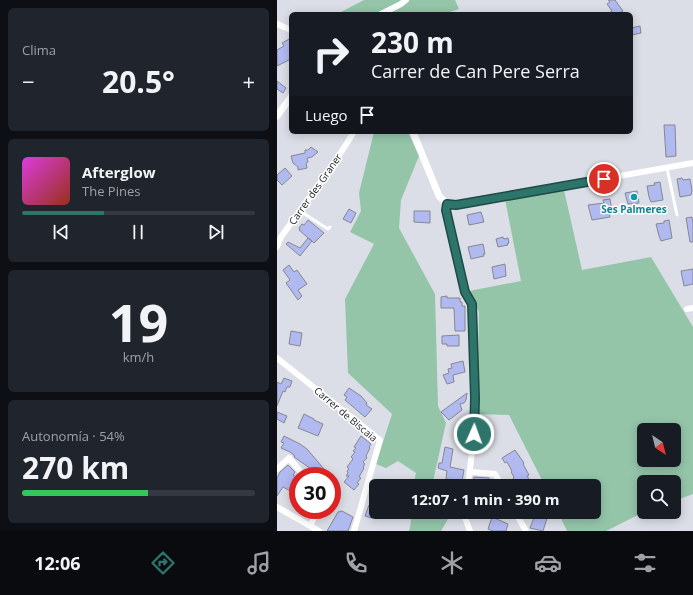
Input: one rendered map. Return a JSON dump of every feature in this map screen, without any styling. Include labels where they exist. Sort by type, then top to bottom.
[{"type":"street","points":[[385,12],[406,0]]},
{"type":"street","points":[[277,24],[289,29]]},
{"type":"street","points":[[277,116],[289,101]]},
{"type":"street","name":"Carrer des Graner","points":[[277,247],[281,237],[331,168],[353,134]]},
{"type":"street","points":[[414,134],[439,196],[447,204],[456,205],[693,163]]},
{"type":"street","points":[[447,204],[446,210],[465,292],[472,304],[475,398],[474,434],[470,479]]},
{"type":"street","name":"Carrer de Biscaia","points":[[277,358],[380,440],[354,531]]},
{"type":"street","points":[[277,469],[289,458],[296,467]]},
{"type":"street","points":[[471,472],[495,474],[498,479]]},
{"type":"street","points":[[277,507],[319,531]]},
{"type":"street","points":[[310,526],[314,519]]},
{"type":"street","points":[[466,519],[470,531]]},
{"type":"street","points":[[519,519],[526,531]]},
{"type":"lane","points":[[667,168],[677,215]]},
{"type":"lane","points":[[300,211],[328,229],[330,227]]},
{"type":"green space","points":[[364,0],[455,0],[459,9],[450,12],[341,12]]},
{"type":"green space","points":[[374,134],[409,134],[419,156],[401,200],[399,228],[435,294],[438,406],[446,423],[434,479],[415,479],[416,473],[398,461],[386,468],[376,464],[392,414],[348,373],[345,299],[374,244],[350,232],[361,211],[359,193]]},
{"type":"green space","points":[[564,190],[582,270],[651,257],[693,327],[693,494],[681,498],[681,475],[637,475],[637,516],[606,531],[567,531],[561,519],[601,519],[601,479],[541,479],[509,415],[477,414],[479,312],[469,291],[521,281],[505,199]]},
{"type":"green space","points":[[411,519],[448,519],[441,531],[409,531]]},
{"type":"building","points":[[608,0],[615,0],[623,11],[610,12],[612,11],[607,4],[610,2]]},
{"type":"building","points":[[640,26],[641,33],[633,35],[633,28]]},
{"type":"building","points":[[289,39],[289,60],[277,66],[277,50],[284,46],[282,43]]},
{"type":"building","points":[[277,81],[286,88],[283,93],[277,89]]},
{"type":"building","points":[[664,125],[675,125],[676,156],[666,157]]},
{"type":"building","points":[[311,147],[318,152],[312,157],[307,158],[307,168],[298,170],[298,167],[293,163],[291,156],[305,153],[305,150],[308,150]]},
{"type":"building","points":[[285,168],[292,176],[282,185],[277,180],[277,175]]},
{"type":"building","points":[[682,178],[683,180],[690,179],[692,190],[691,195],[680,197],[677,179]]},
{"type":"building","points":[[660,182],[663,200],[651,202],[647,186],[655,185],[654,183]]},
{"type":"building","name":"Ses Palmeres","points":[[637,191],[639,203],[628,204],[625,193]]},
{"type":"building","points":[[610,199],[612,211],[609,212],[610,217],[592,220],[588,205],[604,203],[603,200]]},
{"type":"building","points":[[349,209],[356,213],[351,223],[343,219]]},
{"type":"building","points":[[414,211],[430,211],[430,223],[414,222]]},
{"type":"building","points":[[481,212],[484,222],[469,225],[467,215]]},
{"type":"building","points":[[692,217],[693,242],[690,242],[686,218]]},
{"type":"building","points":[[308,220],[324,233],[314,243],[299,230],[302,224],[304,225]]},
{"type":"building","points":[[669,220],[672,238],[661,241],[656,224],[664,223],[664,221]]},
{"type":"building","points":[[503,237],[504,239],[508,238],[508,245],[498,247],[496,239]]},
{"type":"building","points":[[308,238],[312,241],[300,256],[286,244],[288,242],[300,248]]},
{"type":"building","points":[[483,244],[484,256],[471,259],[468,247]]},
{"type":"building","points":[[505,264],[506,276],[494,279],[492,267]]},
{"type":"building","points":[[289,265],[294,272],[297,270],[307,284],[298,290],[302,296],[298,300],[286,283],[290,280],[283,270]]},
{"type":"building","points":[[693,269],[693,284],[684,286],[681,271]]},
{"type":"building","points":[[447,296],[447,298],[460,298],[462,306],[465,306],[465,331],[455,331],[454,308],[441,308],[441,297]]},
{"type":"building","points":[[291,331],[302,333],[300,346],[289,344]]},
{"type":"building","points":[[459,335],[459,346],[447,346],[447,344],[442,344],[442,336]]},
{"type":"building","points":[[463,361],[465,372],[453,375],[454,382],[447,384],[443,375],[449,373],[448,369],[452,368],[451,364]]},
{"type":"building","points":[[284,378],[292,381],[290,387],[287,387],[285,392],[283,391],[277,406],[277,382],[281,384]]},
{"type":"building","points":[[349,388],[361,396],[367,403],[366,405],[372,409],[365,417],[345,400],[347,397],[344,395]]},
{"type":"building","points":[[467,393],[466,400],[464,403],[460,404],[462,410],[449,420],[441,412]]},
{"type":"building","points":[[277,412],[287,416],[284,423],[277,419]]},
{"type":"building","points":[[304,414],[323,424],[318,436],[298,428]]},
{"type":"building","points":[[284,436],[300,444],[307,449],[322,467],[308,467],[294,457],[295,456],[290,452],[281,448],[284,443],[281,442]]},
{"type":"building","points":[[361,436],[371,444],[366,456],[367,458],[363,462],[365,464],[359,477],[361,478],[357,483],[359,484],[354,490],[344,482],[349,476],[346,476],[349,469],[347,467],[353,459],[351,457],[355,452],[353,451],[356,448],[354,447]]},
{"type":"building","points":[[445,447],[453,449],[450,467],[464,470],[462,479],[446,479],[447,471],[438,468],[439,463],[442,463]]},
{"type":"building","points":[[515,450],[524,463],[523,464],[529,475],[527,476],[529,479],[514,479],[512,471],[507,462],[505,463],[502,458]]},
{"type":"building","points":[[288,465],[290,467],[289,490],[283,487],[277,496],[277,478],[280,472]]},
{"type":"building","points":[[474,477],[489,479],[474,479]]},
{"type":"building","points":[[369,505],[369,517],[365,516]]},
{"type":"building","points":[[341,511],[353,517],[348,531],[327,531],[334,519],[341,519]]},
{"type":"building","points":[[491,519],[497,519],[508,524],[506,531],[493,531],[488,529]]},
{"type":"building","points":[[533,519],[547,519],[543,531],[530,528]]},
{"type":"place","name":"Ses Palmeres","points":[[634,197]]},
{"type":"route","points":[[474,434],[475,398],[472,304],[465,292],[446,210],[447,204],[456,205],[604,179]]}]
